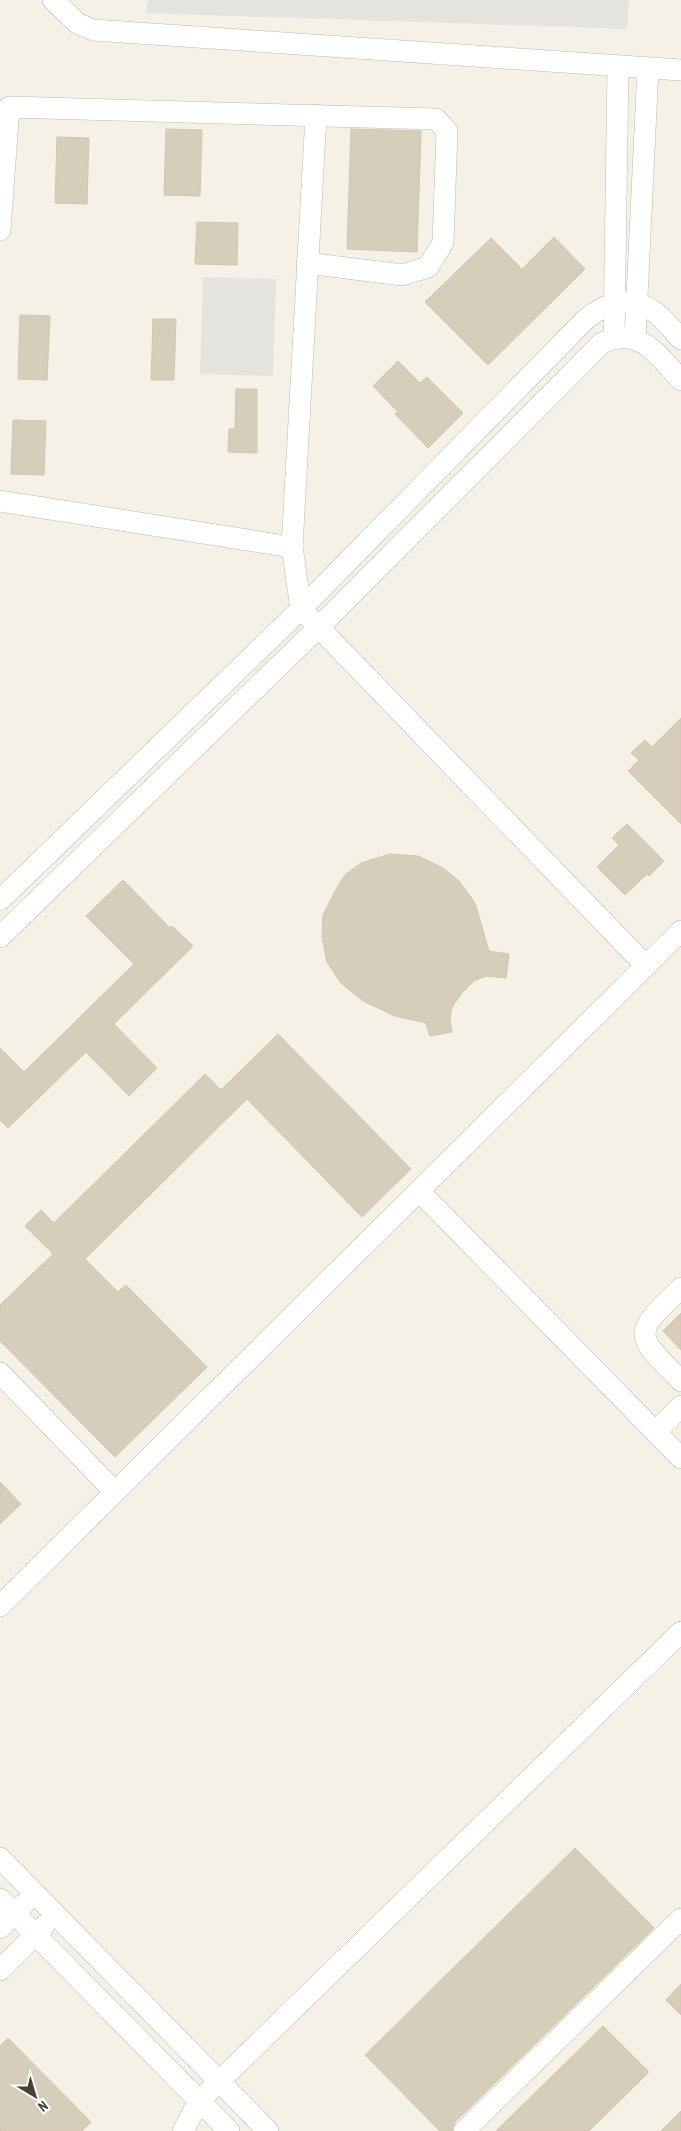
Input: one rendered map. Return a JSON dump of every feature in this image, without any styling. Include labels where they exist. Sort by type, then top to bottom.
[{"type":"lane","points":[[53,0],[77,23],[93,30],[681,70]]},
{"type":"lane","points":[[618,67],[614,303],[625,337]]},
{"type":"lane","points":[[625,337],[638,303],[648,68]]},
{"type":"lane","points":[[0,230],[9,107],[436,119],[447,131],[442,243],[428,267],[402,275],[307,263]]},
{"type":"lane","points":[[316,115],[292,547],[300,609],[646,966]]},
{"type":"lane","points":[[0,900],[300,609],[598,309],[614,303],[638,303],[654,311],[681,339]]},
{"type":"lane","points":[[0,937],[319,627],[602,343],[625,337],[646,344],[681,380]]},
{"type":"lane","points":[[0,500],[292,547]]},
{"type":"lane","points":[[0,1606],[681,931]]},
{"type":"lane","points":[[419,1191],[656,1432],[678,1447]]},
{"type":"lane","points":[[681,1288],[653,1315],[647,1322],[644,1331],[645,1340],[649,1348],[681,1381]]},
{"type":"lane","points":[[0,1373],[116,1492]]},
{"type":"lane","points":[[656,1432],[681,1406]]},
{"type":"lane","points":[[183,2131],[199,2101],[681,1632]]},
{"type":"lane","points":[[0,1858],[268,2131]]},
{"type":"lane","points":[[35,1893],[5,1914],[36,1935],[229,2131]]},
{"type":"lane","points":[[0,1970],[56,1915]]},
{"type":"lane","points":[[464,2131],[681,1919]]},
{"type":"shaded area","points":[[148,0],[629,0],[627,29],[146,13]]},
{"type":"shaded area","points":[[203,277],[276,279],[273,376],[200,374]]},
{"type":"building","points":[[166,129],[202,130],[200,196],[164,195]]},
{"type":"building","points":[[351,129],[421,131],[417,252],[347,249]]},
{"type":"building","points":[[57,137],[89,138],[87,204],[55,203]]},
{"type":"building","points":[[197,222],[238,223],[237,265],[195,264]]},
{"type":"building","points":[[554,237],[585,269],[488,365],[425,302],[491,238],[522,269]]},
{"type":"building","points":[[20,315],[50,316],[47,380],[18,379]]},
{"type":"building","points":[[153,319],[176,319],[174,380],[151,380]]},
{"type":"building","points":[[398,361],[420,383],[427,377],[463,413],[428,448],[395,414],[398,412],[373,386]]},
{"type":"building","points":[[236,389],[257,389],[257,453],[228,452],[229,429],[235,429]]},
{"type":"building","points":[[13,420],[46,421],[44,475],[11,474]]},
{"type":"building","points":[[681,718],[681,824],[628,771],[639,760],[631,753],[645,740],[652,747]]},
{"type":"building","points":[[627,824],[664,861],[625,895],[597,867],[619,845],[612,838]]},
{"type":"building","points":[[390,854],[418,856],[443,868],[460,882],[475,903],[489,951],[509,954],[506,978],[486,976],[474,981],[462,993],[452,1007],[450,1018],[452,1032],[430,1036],[426,1023],[395,1016],[363,1001],[340,982],[327,962],[322,937],[323,915],[335,891],[345,875],[361,863]]},
{"type":"building","points":[[123,880],[170,928],[172,926],[193,946],[114,1024],[157,1068],[129,1096],[86,1052],[8,1128],[0,1120],[0,1048],[24,1072],[134,964],[86,916]]},
{"type":"building","points":[[278,1034],[411,1169],[362,1217],[247,1099],[85,1259],[118,1292],[126,1285],[207,1367],[115,1457],[0,1341],[0,1305],[53,1254],[25,1226],[41,1210],[54,1223],[205,1074],[221,1090]]},
{"type":"building","points":[[681,1313],[681,1350],[663,1331]]},
{"type":"building","points":[[0,1482],[21,1504],[0,1524]]},
{"type":"building","points":[[575,1848],[654,1928],[455,2122],[452,2131],[440,2131],[365,2055]]},
{"type":"building","points":[[681,1984],[681,2015],[666,2000]]},
{"type":"building","points":[[603,2026],[649,2072],[589,2131],[496,2131]]},
{"type":"building","points":[[8,2038],[91,2122],[82,2131],[0,2131],[0,2046]]},
{"type":"building","points":[[681,2111],[681,2131],[661,2131]]}]
